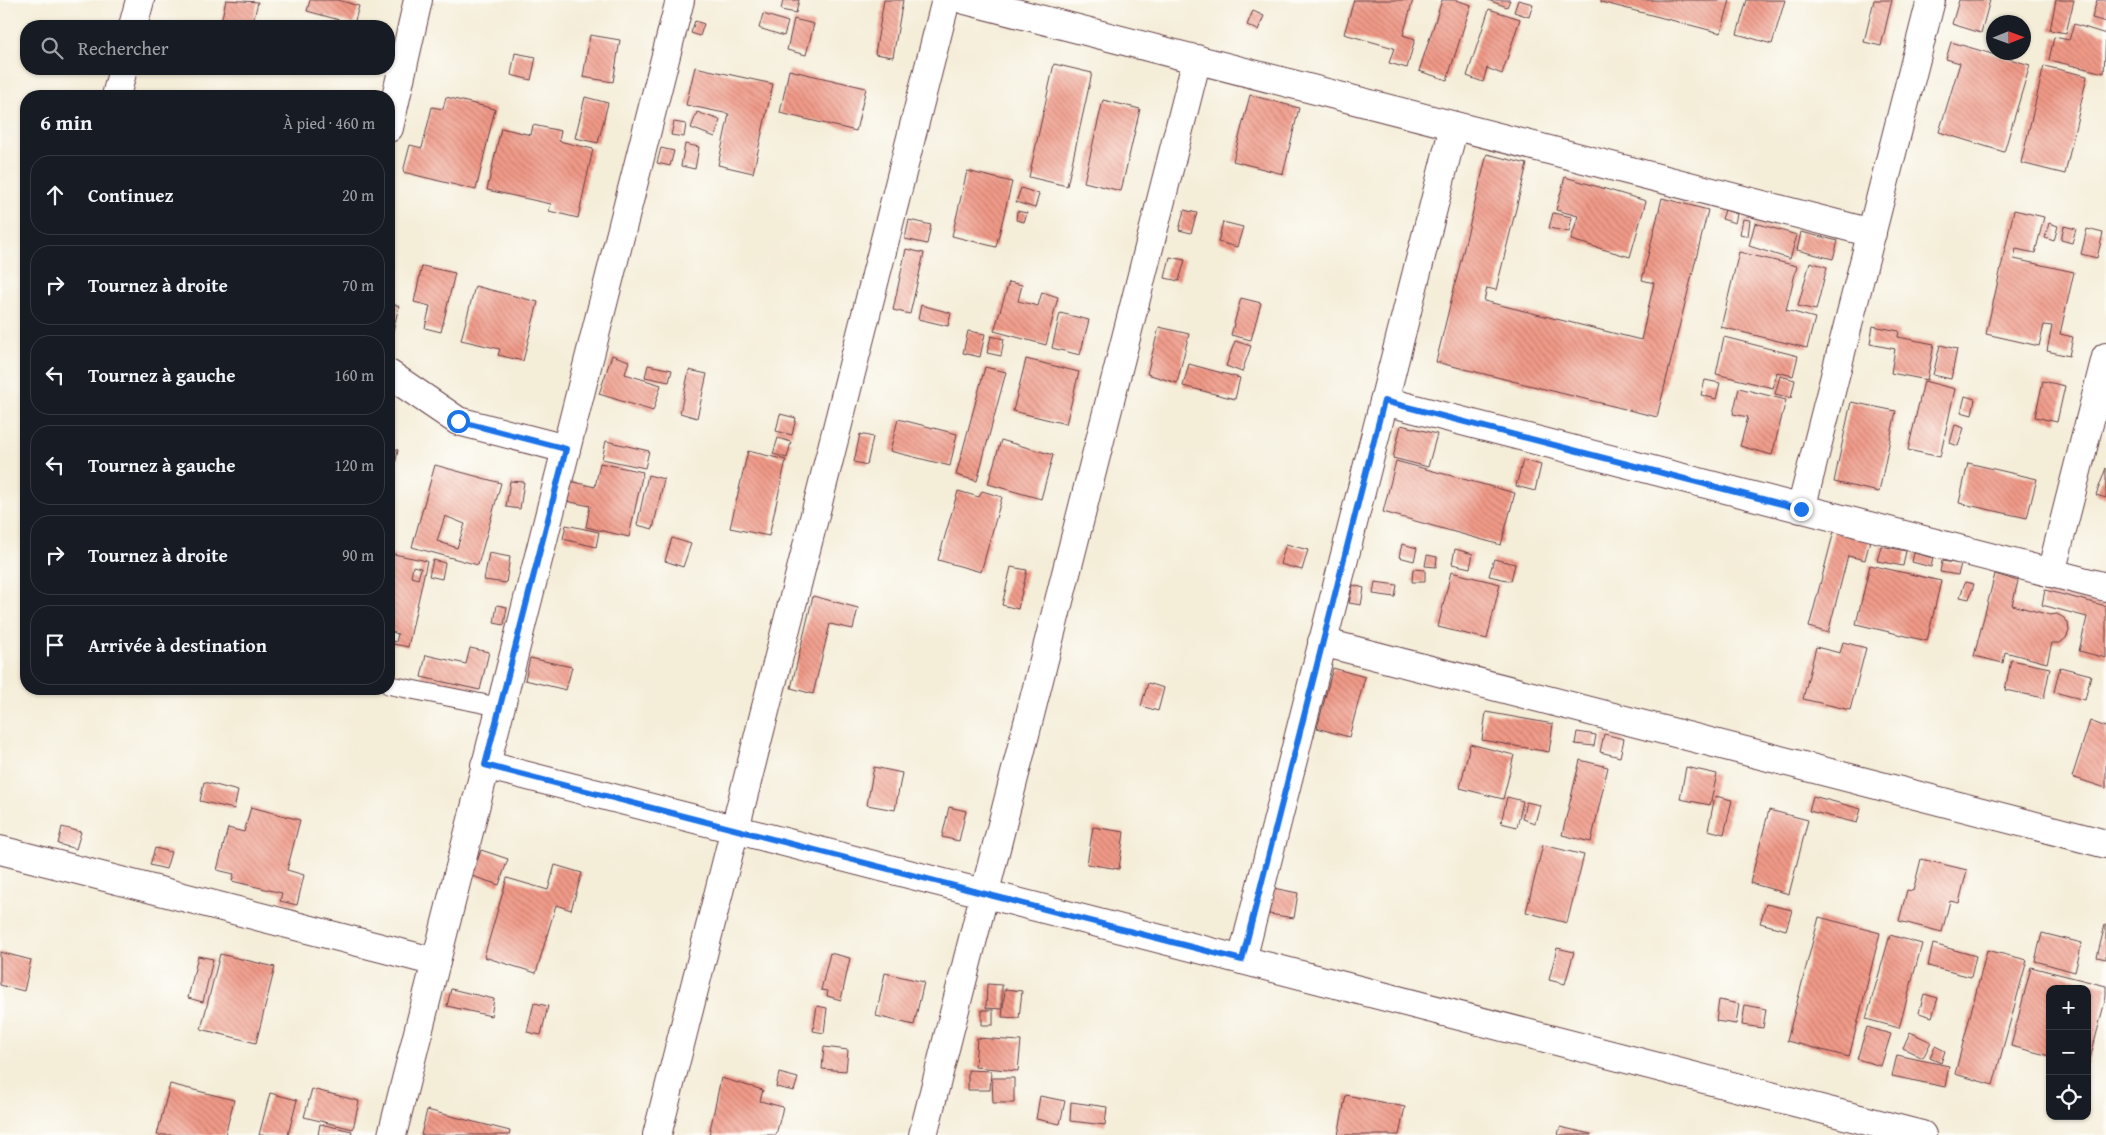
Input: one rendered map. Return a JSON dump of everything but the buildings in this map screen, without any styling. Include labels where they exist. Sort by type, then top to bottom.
[{"type":"street","points":[[135,20],[140,0]]},
{"type":"street","points":[[395,102],[418,0]]},
{"type":"street","points":[[392,1135],[680,0]]},
{"type":"street","points":[[657,1135],[946,0]]},
{"type":"street","points":[[966,0],[1872,233]]},
{"type":"street","points":[[1801,509],[1931,0]]},
{"type":"street","points":[[923,1135],[1197,59]]},
{"type":"street","points":[[117,90],[121,75]]},
{"type":"street","points":[[1242,960],[1454,126]]},
{"type":"street","points":[[2051,573],[2106,357]]},
{"type":"street","points":[[395,378],[458,421],[566,449]]},
{"type":"street","points":[[1384,401],[2106,587]]},
{"type":"street","points":[[1322,642],[2106,844]]},
{"type":"street","points":[[485,765],[1922,1135]]},
{"type":"street","points":[[0,850],[436,962]]},
{"type":"lane","points":[[395,686],[500,707]]},
{"type":"route","points":[[458,421],[566,449],[485,765],[1242,960],[1384,401],[1801,509]]}]
